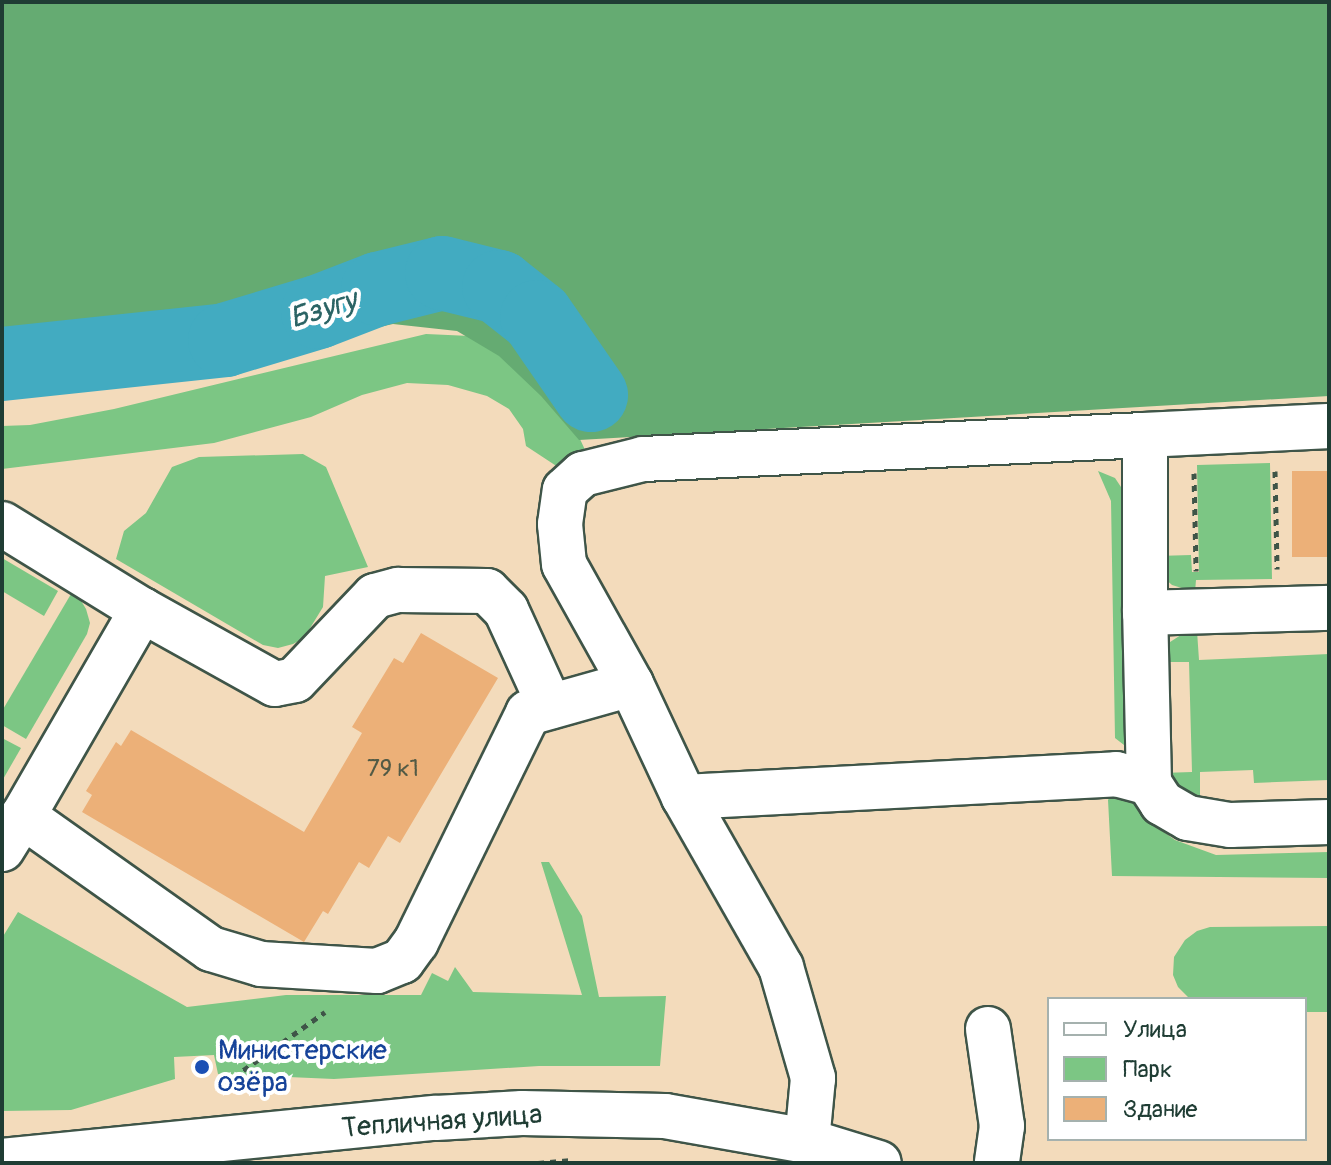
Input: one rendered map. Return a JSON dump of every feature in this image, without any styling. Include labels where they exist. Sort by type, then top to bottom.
[{"type":"street","points":[[807,1141],[813,1078],[781,967],[684,797],[631,684],[564,564],[560,524],[565,490],[583,474],[643,459],[1329,426]]},
{"type":"street","points":[[1145,435],[1149,783],[1162,803],[1188,818],[1230,825],[1329,822]]},
{"type":"street","points":[[2,524],[142,610],[275,684],[295,680],[375,596],[398,590],[487,591],[506,610],[550,706]]},
{"type":"street","points":[[1145,613],[1329,608]]},
{"type":"street","points":[[142,610],[12,832],[211,949],[261,964],[377,971],[402,961],[416,942],[528,713],[631,684]]},
{"type":"street","points":[[684,797],[1116,774],[1149,783]]},
{"type":"street","points":[[988,1029],[1002,1126],[997,1163]]},
{"type":"street","name":"Тепличная улица","points":[[2,1161],[436,1118],[522,1113],[665,1116],[807,1141],[879,1163]]},
{"type":"path","points":[[1275,466],[1278,584]]},
{"type":"path","points":[[1194,470],[1196,572]]},
{"type":"path","points":[[224,1084],[318,1019],[330,1005],[348,969]]},
{"type":"green space","points":[[2,2],[1329,2],[1329,396],[579,440],[541,396],[499,356],[457,331],[393,324],[163,376],[2,390]]},
{"type":"green space","points":[[426,334],[470,336],[491,343],[566,409],[593,467],[567,473],[526,446],[523,429],[509,409],[487,396],[448,385],[407,383],[362,395],[311,417],[214,443],[2,469],[2,426],[30,425],[114,409]]},
{"type":"green space","points":[[303,454],[326,467],[368,567],[325,576],[323,607],[304,638],[278,648],[263,645],[116,559],[124,531],[146,513],[172,467],[199,457]]},
{"type":"green space","points":[[1270,463],[1272,579],[1196,580],[1195,592],[1172,585],[1163,577],[1157,556],[1191,555],[1192,572],[1199,572],[1197,465]]},
{"type":"green space","points":[[1098,471],[1115,478],[1121,487],[1128,740],[1124,745],[1115,738],[1111,501]]},
{"type":"green space","points":[[2,558],[58,591],[44,616],[2,591]]},
{"type":"green space","points":[[71,594],[80,599],[86,609],[90,623],[87,634],[26,739],[2,725],[2,711]]},
{"type":"green space","points":[[1187,631],[1197,631],[1199,660],[1329,654],[1329,780],[1254,783],[1253,770],[1200,772],[1200,808],[1162,773],[1192,772],[1189,662],[1159,662],[1167,644]]},
{"type":"green space","points":[[2,738],[21,748],[2,781]]},
{"type":"green space","points":[[1112,793],[1145,809],[1161,830],[1175,840],[1216,855],[1329,852],[1329,878],[1112,876],[1108,800]]},
{"type":"green space","points":[[541,862],[549,862],[582,916],[599,997],[666,996],[660,1066],[539,1066],[334,1079],[218,1074],[214,1055],[174,1057],[175,1079],[71,1110],[2,1111],[2,938],[18,912],[187,1007],[286,995],[421,995],[432,973],[448,981],[455,967],[473,992],[582,995]]},
{"type":"green space","points":[[1329,926],[1329,1012],[1307,1012],[1307,997],[1188,997],[1178,987],[1173,975],[1174,957],[1185,940],[1197,931],[1210,927]]},
{"type":"building","points":[[1292,471],[1329,471],[1329,557],[1292,557]]},
{"type":"building","points":[[421,633],[498,678],[400,843],[388,836],[369,868],[359,862],[328,914],[323,911],[304,942],[82,812],[92,795],[86,791],[116,742],[121,746],[131,730],[304,832],[362,733],[352,727],[394,658],[403,663]]},
{"type":"waterway","name":"Бзугу","points":[[2,364],[225,340],[318,312],[378,289],[442,273],[499,287],[537,317],[591,395]]},
{"type":"place","name":"Министерские озёра","points":[[202,1067]]}]
